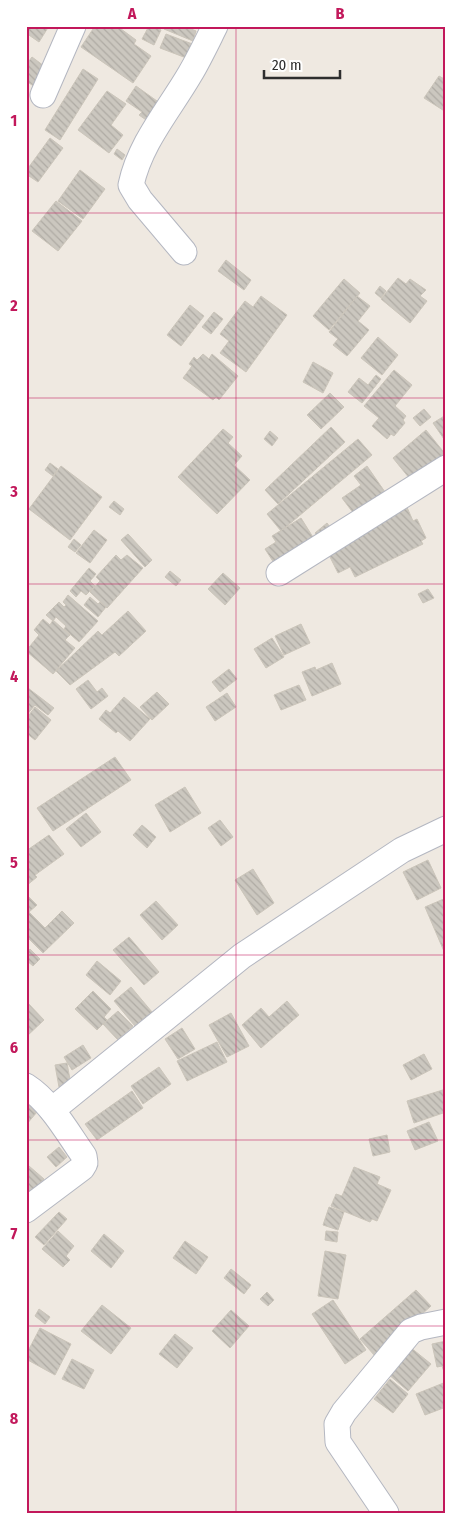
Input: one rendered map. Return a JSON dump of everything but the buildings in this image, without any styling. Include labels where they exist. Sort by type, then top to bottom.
[{"type":"street","points":[[43,95],[73,26]]},
{"type":"street","points":[[184,252],[140,200],[131,185],[134,170],[142,150],[191,73],[215,26]]},
{"type":"street","points":[[279,574],[446,468]]},
{"type":"street","points":[[52,1110],[242,956],[402,850],[446,830]]},
{"type":"street","points":[[26,1086],[33,1090],[52,1110],[84,1156],[86,1163],[26,1210]]},
{"type":"street","points":[[386,1513],[338,1442],[337,1424],[344,1412],[411,1331],[446,1322]]}]
